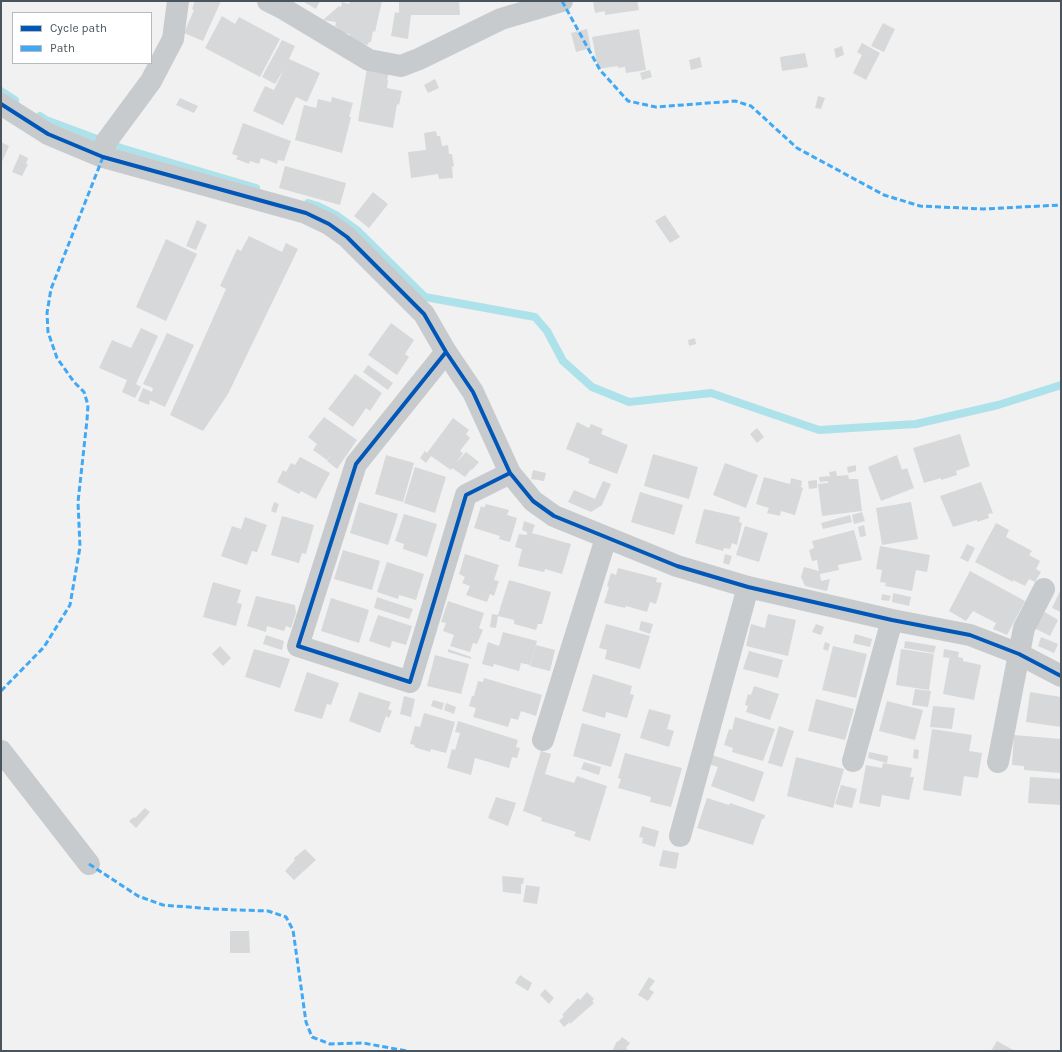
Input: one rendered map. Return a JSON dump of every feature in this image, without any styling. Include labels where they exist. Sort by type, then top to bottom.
[{"type":"street","points":[[103,157],[106,142],[151,81],[173,39],[178,1]]},
{"type":"street","points":[[268,1],[369,60],[400,66],[419,59],[501,19],[562,1]]},
{"type":"street","points":[[1,104],[48,134],[103,157],[306,213],[329,224],[347,237],[424,314],[446,352],[473,392],[510,473],[533,501],[554,516],[677,566],[748,587],[892,620],[970,635],[1019,654],[1061,676]]},
{"type":"street","points":[[446,352],[356,464],[298,646],[410,682],[466,495],[510,473]]},
{"type":"street","points":[[544,740],[606,538]]},
{"type":"street","points":[[680,836],[748,587]]},
{"type":"street","points":[[998,762],[1024,628],[1044,589]]},
{"type":"street","points":[[853,761],[892,620]]},
{"type":"street","points":[[1,751],[90,864]]},
{"type":"building","points":[[195,1],[221,1],[203,41],[184,33],[194,10],[192,9]]},
{"type":"building","points":[[302,1],[320,1],[316,9]]},
{"type":"building","points":[[350,1],[382,1],[375,32],[373,31],[371,42],[369,42],[368,45],[348,41],[350,34],[337,32],[338,28],[335,27],[336,22],[323,20],[339,6],[341,7],[342,2],[349,4]]},
{"type":"building","points":[[399,1],[459,1],[460,15],[411,15],[408,39],[391,36],[395,12],[399,13]]},
{"type":"building","points":[[593,1],[637,1],[639,10],[605,15],[605,11],[595,13]]},
{"type":"building","points":[[222,16],[235,24],[239,17],[280,39],[260,77],[205,48]]},
{"type":"building","points":[[883,23],[895,29],[884,52],[871,46]]},
{"type":"building","points":[[587,29],[591,48],[576,52],[571,33]]},
{"type":"building","points":[[639,29],[646,70],[626,73],[625,67],[618,68],[618,66],[598,69],[592,37]]},
{"type":"building","points":[[282,40],[295,46],[289,59],[320,73],[307,102],[296,97],[283,125],[253,111],[265,86],[274,90],[284,69],[275,84],[262,77]]},
{"type":"building","points":[[862,43],[880,53],[866,80],[853,73],[862,55],[857,52]]},
{"type":"building","points":[[842,46],[844,55],[836,58],[834,49]]},
{"type":"building","points":[[805,53],[808,67],[782,71],[780,57]]},
{"type":"building","points":[[700,57],[702,67],[691,70],[689,60]]},
{"type":"building","points":[[367,68],[389,72],[387,88],[402,91],[399,105],[397,104],[393,128],[358,121]]},
{"type":"building","points":[[650,70],[652,77],[642,80],[640,73]]},
{"type":"building","points":[[435,79],[439,88],[428,93],[424,85]]},
{"type":"building","points":[[818,96],[825,98],[821,109],[815,108]]},
{"type":"building","points":[[332,97],[353,103],[342,153],[295,140],[304,105],[316,108],[318,99],[331,102]]},
{"type":"building","points":[[180,98],[198,106],[194,113],[176,105]]},
{"type":"building","points":[[243,123],[291,141],[284,161],[278,160],[277,164],[261,158],[259,164],[250,161],[249,164],[236,159],[238,156],[232,154]]},
{"type":"building","points":[[436,131],[437,136],[440,136],[442,146],[448,145],[449,154],[452,154],[454,166],[452,167],[453,178],[439,179],[438,174],[411,178],[408,152],[426,150],[424,133]]},
{"type":"building","points":[[1,142],[9,146],[1,164]]},
{"type":"building","points":[[20,154],[28,158],[26,164],[28,164],[22,176],[12,172]]},
{"type":"building","points":[[285,166],[346,183],[340,205],[279,188]]},
{"type":"building","points":[[373,192],[388,204],[369,228],[354,216]]},
{"type":"building","points":[[665,215],[680,237],[670,243],[655,221]]},
{"type":"building","points":[[197,220],[207,225],[196,250],[186,246]]},
{"type":"building","points":[[249,236],[282,252],[286,243],[298,249],[228,394],[203,431],[170,415],[226,289],[220,286],[237,249],[241,251]]},
{"type":"building","points":[[166,239],[197,254],[166,321],[136,307]]},
{"type":"building","points":[[391,323],[414,340],[405,354],[409,357],[397,375],[368,355]]},
{"type":"building","points":[[141,328],[158,336],[136,384],[141,387],[135,398],[122,392],[127,380],[99,368],[112,340],[131,348]]},
{"type":"building","points":[[167,333],[194,345],[165,407],[150,400],[149,405],[138,401],[143,388],[152,392],[153,388],[143,384]]},
{"type":"building","points":[[695,338],[696,344],[689,346],[688,340]]},
{"type":"building","points":[[368,365],[393,383],[388,390],[363,372]]},
{"type":"building","points":[[355,374],[382,393],[370,411],[366,408],[353,427],[328,409]]},
{"type":"building","points":[[324,417],[357,440],[337,469],[327,461],[331,455],[327,460],[313,450],[317,444],[308,437]]},
{"type":"building","points":[[453,418],[469,430],[466,434],[470,438],[460,451],[463,453],[456,463],[466,452],[479,462],[465,477],[452,468],[451,470],[431,456],[426,463],[420,458],[425,451],[427,453]]},
{"type":"building","points":[[577,422],[589,428],[591,424],[603,429],[601,434],[628,445],[617,474],[588,463],[590,459],[566,449]]},
{"type":"building","points":[[757,428],[764,437],[757,443],[750,434]]},
{"type":"building","points":[[960,434],[970,466],[956,471],[957,475],[924,483],[913,448]]},
{"type":"building","points":[[653,454],[698,467],[689,499],[644,486]]},
{"type":"building","points":[[386,455],[414,463],[403,502],[375,494]]},
{"type":"building","points":[[897,455],[902,470],[907,468],[914,488],[881,501],[868,467]]},
{"type":"building","points":[[300,457],[330,473],[316,499],[301,491],[299,494],[277,482],[283,470],[286,472],[291,463],[295,465]]},
{"type":"building","points":[[725,463],[758,475],[746,508],[713,495]]},
{"type":"building","points":[[856,465],[856,471],[848,473],[847,467]]},
{"type":"building","points":[[415,467],[446,477],[435,513],[404,503]]},
{"type":"building","points":[[533,470],[546,473],[544,481],[531,479]]},
{"type":"building","points":[[836,471],[837,476],[848,475],[849,479],[858,479],[862,511],[822,516],[818,484],[828,483],[828,481],[820,482],[819,477],[830,477],[829,472]]},
{"type":"building","points":[[764,477],[790,484],[791,478],[802,481],[801,487],[803,488],[795,515],[781,511],[780,516],[767,513],[769,508],[756,504]]},
{"type":"building","points":[[817,480],[817,488],[809,489],[808,481]]},
{"type":"building","points":[[603,481],[611,484],[602,505],[591,512],[568,502],[574,490],[595,499]]},
{"type":"building","points":[[981,482],[993,513],[988,514],[989,518],[953,527],[940,496]]},
{"type":"building","points":[[640,492],[683,505],[674,535],[631,522]]},
{"type":"building","points":[[274,502],[279,504],[276,513],[271,511]]},
{"type":"building","points":[[359,502],[398,514],[388,545],[350,533]]},
{"type":"building","points":[[911,502],[918,539],[882,545],[876,508]]},
{"type":"building","points":[[486,504],[509,510],[507,515],[517,518],[510,542],[499,539],[500,536],[474,528],[481,506],[484,508]]},
{"type":"building","points":[[704,509],[740,517],[739,522],[742,523],[737,545],[732,543],[730,549],[724,548],[723,551],[695,543]]},
{"type":"building","points":[[862,512],[865,521],[854,524],[852,515]]},
{"type":"building","points":[[404,514],[437,524],[427,557],[403,549],[404,544],[395,541]]},
{"type":"building","points":[[850,515],[852,522],[823,529],[821,523]]},
{"type":"building","points":[[282,516],[314,525],[306,554],[302,553],[299,563],[271,555]]},
{"type":"building","points":[[245,517],[267,525],[257,552],[252,551],[247,565],[221,556],[232,526],[241,529]]},
{"type":"building","points":[[524,521],[535,525],[532,533],[571,544],[562,574],[545,569],[544,572],[518,566],[522,549],[515,547],[519,534],[527,535],[527,532],[522,530]]},
{"type":"building","points":[[996,523],[1009,530],[1006,537],[1032,551],[1029,555],[1040,561],[1036,569],[1041,572],[1035,582],[1029,579],[1025,586],[1013,580],[1013,582],[975,562]]},
{"type":"building","points":[[864,525],[866,536],[860,537],[858,527]]},
{"type":"building","points":[[745,526],[768,533],[759,562],[736,555]]},
{"type":"building","points":[[854,530],[862,560],[838,565],[839,570],[820,574],[821,581],[830,579],[827,591],[805,586],[801,577],[804,567],[819,571],[817,560],[812,561],[809,550],[814,548],[812,541]]},
{"type":"building","points":[[967,544],[975,548],[968,562],[960,558]]},
{"type":"building","points":[[880,546],[930,555],[927,572],[916,570],[912,591],[885,586],[886,583],[880,582],[882,570],[876,569]]},
{"type":"building","points":[[343,550],[380,561],[372,590],[334,579]]},
{"type":"building","points":[[465,554],[499,565],[494,580],[499,581],[494,596],[490,594],[487,602],[466,595],[470,586],[462,583],[465,577],[459,574]]},
{"type":"building","points":[[725,554],[732,556],[729,565],[723,563]]},
{"type":"building","points":[[387,562],[424,574],[416,600],[399,595],[398,599],[377,592]]},
{"type":"building","points":[[618,568],[657,578],[656,582],[662,583],[656,604],[650,602],[647,612],[626,606],[625,608],[604,603],[609,587],[607,586],[611,573],[616,575]]},
{"type":"building","points":[[970,571],[1025,601],[1007,635],[993,629],[996,623],[973,611],[966,621],[949,611]]},
{"type":"building","points":[[509,580],[551,592],[542,624],[538,624],[536,630],[514,624],[514,620],[498,616],[496,628],[490,627],[492,614],[498,615]]},
{"type":"building","points":[[213,582],[241,590],[237,603],[242,604],[236,626],[203,617]]},
{"type":"building","points":[[1061,589],[1061,612],[1052,608]]},
{"type":"building","points":[[893,593],[911,597],[909,606],[892,602]]},
{"type":"building","points":[[882,594],[891,596],[889,601],[881,600]]},
{"type":"building","points":[[256,596],[295,605],[296,613],[291,628],[286,626],[284,631],[267,626],[266,632],[247,626]]},
{"type":"building","points":[[377,597],[413,609],[409,619],[374,608]]},
{"type":"building","points":[[331,598],[369,610],[359,643],[321,631]]},
{"type":"building","points":[[448,601],[484,613],[479,628],[483,630],[477,644],[473,643],[470,652],[450,646],[454,635],[443,631],[446,623],[441,622]]},
{"type":"building","points":[[1043,611],[1058,620],[1050,636],[1034,628]]},
{"type":"building","points":[[768,614],[796,620],[788,656],[746,646],[751,624],[765,628]]},
{"type":"building","points":[[378,615],[412,626],[406,645],[392,641],[390,648],[369,641]]},
{"type":"building","points":[[641,621],[653,624],[650,634],[639,630]]},
{"type":"building","points":[[606,624],[650,636],[640,669],[605,659],[607,650],[599,648]]},
{"type":"building","points":[[816,624],[824,627],[821,635],[812,632]]},
{"type":"building","points":[[503,632],[537,641],[530,665],[521,663],[519,671],[494,664],[493,667],[482,664],[488,642],[499,646]]},
{"type":"building","points":[[855,634],[872,639],[870,647],[853,643]]},
{"type":"building","points":[[266,635],[284,641],[282,650],[263,644]]},
{"type":"building","points":[[1041,637],[1058,644],[1054,653],[1038,646]]},
{"type":"building","points":[[905,641],[936,646],[934,653],[904,648]]},
{"type":"building","points":[[825,642],[830,644],[828,651],[823,649]]},
{"type":"building","points":[[536,645],[555,650],[550,671],[530,666]]},
{"type":"building","points":[[220,646],[231,658],[223,666],[212,654]]},
{"type":"building","points":[[833,646],[867,654],[856,698],[822,690]]},
{"type":"building","points":[[254,649],[290,659],[280,688],[245,677]]},
{"type":"building","points":[[448,649],[471,657],[471,659],[448,652]]},
{"type":"building","points":[[901,649],[934,654],[929,690],[896,685]]},
{"type":"building","points":[[944,649],[959,652],[958,657],[963,658],[963,661],[981,665],[974,700],[943,694],[950,655],[949,658],[943,657]]},
{"type":"building","points":[[749,651],[783,660],[778,678],[743,669]]},
{"type":"building","points":[[435,655],[469,664],[461,694],[427,686]]},
{"type":"building","points":[[307,672],[339,683],[331,705],[327,704],[322,719],[294,711]]},
{"type":"building","points":[[593,674],[632,686],[630,694],[634,695],[627,718],[606,712],[605,718],[582,711]]},
{"type":"building","points":[[484,678],[542,695],[536,716],[521,711],[518,720],[511,718],[508,727],[473,717],[476,708],[469,706],[472,696],[474,696],[478,681],[483,682]]},
{"type":"building","points":[[754,686],[779,694],[770,720],[746,712],[748,706],[745,705],[748,694],[751,695]]},
{"type":"building","points":[[915,689],[931,691],[928,707],[912,705]]},
{"type":"building","points":[[359,692],[391,702],[388,709],[392,711],[389,718],[386,716],[380,733],[349,721]]},
{"type":"building","points":[[1030,692],[1061,697],[1061,727],[1026,722]]},
{"type":"building","points":[[404,696],[415,699],[411,717],[400,714]]},
{"type":"building","points":[[816,699],[854,709],[845,740],[808,731]]},
{"type":"building","points":[[433,700],[444,703],[442,710],[431,706]]},
{"type":"building","points":[[887,701],[923,710],[915,740],[879,731]]},
{"type":"building","points":[[446,703],[456,707],[454,714],[444,710]]},
{"type":"building","points":[[933,706],[955,708],[952,729],[930,727]]},
{"type":"building","points":[[649,709],[671,715],[667,729],[674,731],[669,747],[640,738]]},
{"type":"building","points":[[424,713],[455,722],[446,753],[431,749],[430,752],[414,747],[415,745],[410,744],[415,726],[420,727]]},
{"type":"building","points":[[735,717],[775,729],[763,761],[732,752],[733,748],[724,745],[729,729],[732,730]]},
{"type":"building","points":[[458,721],[518,740],[516,747],[520,748],[517,758],[512,757],[509,768],[475,758],[471,775],[447,768],[452,749],[455,750],[460,733],[455,732]]},
{"type":"building","points":[[582,723],[621,734],[611,767],[573,756]]},
{"type":"building","points":[[779,726],[794,731],[782,767],[768,763]]},
{"type":"building","points":[[932,729],[972,735],[969,751],[982,753],[978,778],[964,776],[961,796],[923,790]]},
{"type":"building","points":[[1014,735],[1061,739],[1061,773],[1024,770],[1024,766],[1012,765]]},
{"type":"building","points":[[914,749],[919,750],[918,759],[913,758]]},
{"type":"building","points":[[541,751],[551,754],[545,774],[574,783],[577,776],[607,786],[590,841],[574,836],[576,832],[541,821],[542,818],[523,811]]},
{"type":"building","points":[[869,752],[888,756],[887,763],[868,758]]},
{"type":"building","points":[[625,753],[682,768],[671,807],[650,802],[651,797],[618,788],[621,779],[618,778]]},
{"type":"building","points":[[712,755],[764,772],[754,802],[711,786],[718,767],[709,764]]},
{"type":"building","points":[[796,757],[844,769],[833,808],[787,796]]},
{"type":"building","points":[[584,762],[601,767],[599,775],[581,769]]},
{"type":"building","points":[[883,763],[912,768],[910,777],[914,777],[909,800],[882,795],[880,807],[859,803],[866,765],[882,768]]},
{"type":"building","points":[[1030,777],[1061,779],[1061,805],[1028,803]]},
{"type":"building","points":[[841,785],[857,789],[852,808],[835,804]]},
{"type":"building","points":[[496,797],[516,803],[508,826],[488,818]]},
{"type":"building","points":[[707,798],[729,805],[730,803],[765,815],[764,819],[762,819],[753,845],[697,828]]},
{"type":"building","points":[[145,808],[150,812],[136,828],[129,821],[134,817],[135,818]]},
{"type":"building","points":[[642,826],[659,831],[655,847],[642,843],[643,838],[639,837]]},
{"type":"building","points":[[305,849],[316,860],[294,880],[285,871],[295,860],[294,858]]},
{"type":"building","points":[[663,850],[679,853],[676,869],[659,866]]},
{"type":"building","points":[[502,876],[524,878],[523,884],[521,884],[521,894],[503,892]]},
{"type":"building","points":[[526,885],[540,887],[537,904],[523,902]]},
{"type":"building","points":[[230,931],[249,931],[250,953],[230,953]]},
{"type":"building","points":[[520,975],[532,983],[528,991],[515,983]]},
{"type":"building","points":[[649,977],[655,981],[649,989],[654,992],[648,1001],[638,995]]},
{"type":"building","points":[[545,989],[554,998],[549,1004],[540,995]]},
{"type":"building","points":[[587,992],[594,999],[592,1001],[594,1003],[570,1024],[570,1022],[564,1027],[559,1021],[564,1016],[562,1015],[578,998],[580,1000]]},
{"type":"building","points":[[622,1037],[630,1043],[626,1048],[629,1051],[612,1051],[617,1041],[618,1042]]},
{"type":"building","points":[[997,1041],[1015,1051],[991,1051]]},
{"type":"waterway","points":[[1,91],[15,100]]},
{"type":"waterway","points":[[40,116],[46,120],[121,148],[256,188]]},
{"type":"waterway","points":[[308,203],[336,215],[358,231],[425,297],[535,317],[547,331],[563,361],[592,387],[629,402],[711,393],[819,430],[916,424],[998,405],[1061,385]]},
{"type":"marked path","points":[[562,1],[600,70],[628,101],[656,107],[735,101],[751,106],[797,148],[884,195],[920,206],[983,209],[1061,205]]},
{"type":"marked path","points":[[1,691],[44,647],[70,605],[80,547],[78,502],[88,405],[84,392],[74,382],[57,358],[48,332],[47,313],[51,289],[103,157]]},
{"type":"marked path","points":[[89,864],[138,896],[163,905],[268,911],[286,917],[293,930],[306,1022],[312,1037],[330,1044],[363,1043],[407,1051]]},
{"type":"cycle path","points":[[1,104],[48,134],[103,157],[306,213],[329,224],[347,237],[424,314],[446,352],[473,392],[510,473],[533,501],[554,516],[677,566],[748,587],[892,620],[970,635],[1019,654],[1061,676]]},
{"type":"cycle path","points":[[446,352],[356,464],[298,646],[410,682],[466,495],[510,473]]}]
